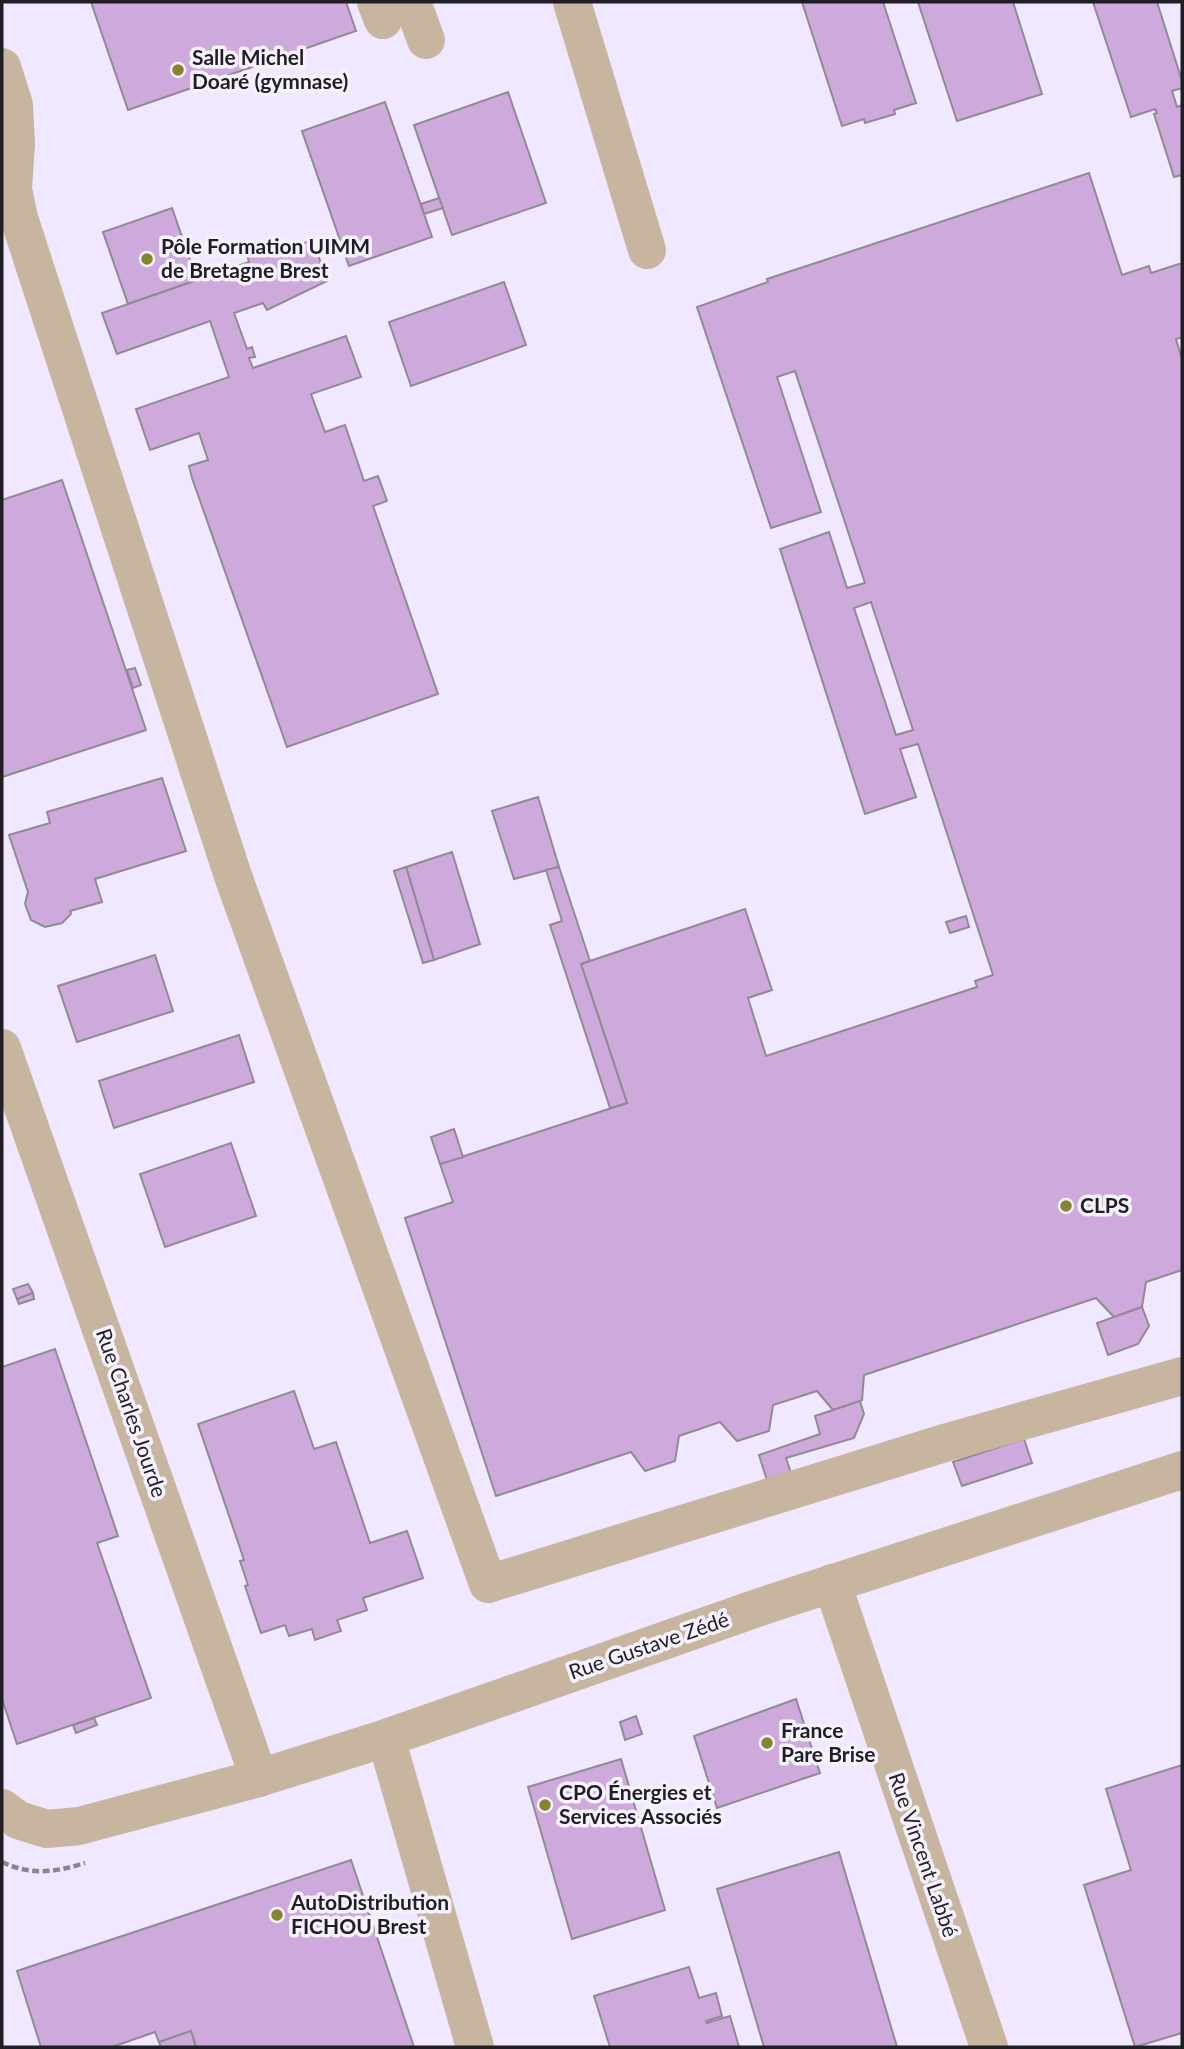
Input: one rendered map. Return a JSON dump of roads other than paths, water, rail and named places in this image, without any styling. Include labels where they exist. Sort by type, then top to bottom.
[{"type":"street","points":[[572,2],[647,250]]},
{"type":"street","points":[[391,8],[426,40]]},
{"type":"street","points":[[2,67],[14,105],[16,144],[13,189],[23,231],[233,876],[488,1584],[948,1442],[1182,1376]]},
{"type":"street","name":"Rue Charles Jourde","points":[[2,1048],[259,1778]]},
{"type":"street","name":"Rue Gustave Zédé","points":[[2,1808],[18,1820],[47,1829],[79,1826],[259,1778],[386,1738],[832,1583],[1182,1470]]},
{"type":"street","name":"Rue Vincent Labbé","points":[[832,1583],[989,2047]]},
{"type":"street","points":[[386,1738],[475,2047]]},
{"type":"place","name":"Salle Michel Doaré (gymnase)","points":[[178,70]]},
{"type":"place","name":"Pôle Formation UIMM de Bretagne Brest","points":[[147,259]]},
{"type":"place","name":"CLPS","points":[[1066,1206]]},
{"type":"place","name":"France Pare Brise","points":[[767,1743]]},
{"type":"place","name":"CPO Énergies et Services Associés","points":[[545,1805]]},
{"type":"place","name":"AutoDistribution FICHOU Brest","points":[[277,1915]]}]
